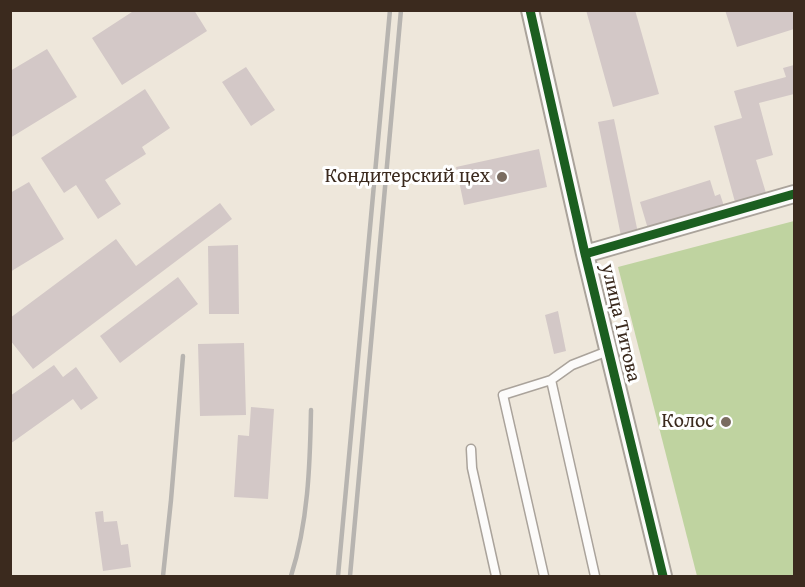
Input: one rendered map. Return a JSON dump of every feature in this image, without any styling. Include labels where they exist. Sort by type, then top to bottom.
[{"type":"street","points":[[530,10],[585,254]]},
{"type":"street","name":"улица Титова","points":[[663,576],[585,254],[795,194]]},
{"type":"lane","points":[[544,576],[503,395],[551,380],[572,365],[608,351]]},
{"type":"lane","points":[[551,380],[595,576]]},
{"type":"lane","points":[[471,449],[472,468],[496,576]]},
{"type":"green space","name":"Колос","points":[[794,221],[794,576],[697,576],[618,267]]},
{"type":"building","points":[[135,10],[194,10],[207,31],[122,85],[92,38]]},
{"type":"building","points":[[586,10],[635,10],[659,94],[613,107]]},
{"type":"building","points":[[725,10],[794,10],[794,29],[737,47]]},
{"type":"building","points":[[47,49],[77,97],[10,138],[10,71]]},
{"type":"building","points":[[794,65],[794,94],[759,103],[773,155],[756,160],[766,193],[735,202],[714,126],[742,118],[734,91],[786,77],[783,68]]},
{"type":"building","points":[[246,67],[275,110],[251,126],[222,82]]},
{"type":"building","points":[[145,89],[170,128],[142,147],[146,154],[105,180],[121,204],[98,219],[76,185],[64,193],[41,158]]},
{"type":"building","points":[[614,119],[638,233],[621,236],[598,122]]},
{"type":"building","name":"Кондитерский цех","points":[[539,149],[547,187],[464,205],[456,167]]},
{"type":"building","points":[[710,180],[715,196],[720,194],[724,206],[648,229],[640,202]]},
{"type":"building","points":[[29,182],[64,239],[10,272],[10,193]]},
{"type":"building","points":[[220,203],[232,219],[33,369],[10,340],[10,318],[116,239],[136,266]]},
{"type":"building","points":[[238,245],[239,314],[209,314],[208,246]]},
{"type":"building","points":[[178,277],[198,304],[120,363],[100,336]]},
{"type":"building","points":[[558,311],[566,351],[554,354],[545,315]]},
{"type":"building","points":[[244,343],[246,415],[200,416],[198,344]]},
{"type":"building","points":[[54,365],[63,377],[76,367],[98,398],[81,410],[73,399],[10,444],[10,396]]},
{"type":"building","points":[[251,407],[274,409],[268,499],[234,497],[238,435],[249,436]]},
{"type":"building","points":[[103,511],[104,522],[117,521],[121,545],[128,544],[131,567],[103,571],[95,512]]},
{"type":"railway","points":[[338,576],[390,10]]},
{"type":"railway","points":[[350,576],[401,10]]},
{"type":"railway","points":[[163,576],[183,356]]},
{"type":"railway","points":[[291,576],[305,515],[311,410]]},
{"type":"cycle path","points":[[530,10],[585,254]]},
{"type":"cycle path","points":[[663,576],[585,254],[794,194]]},
{"type":"place","name":"Кондитерский цех","points":[[502,177]]},
{"type":"place","name":"Колос","points":[[726,422]]}]
